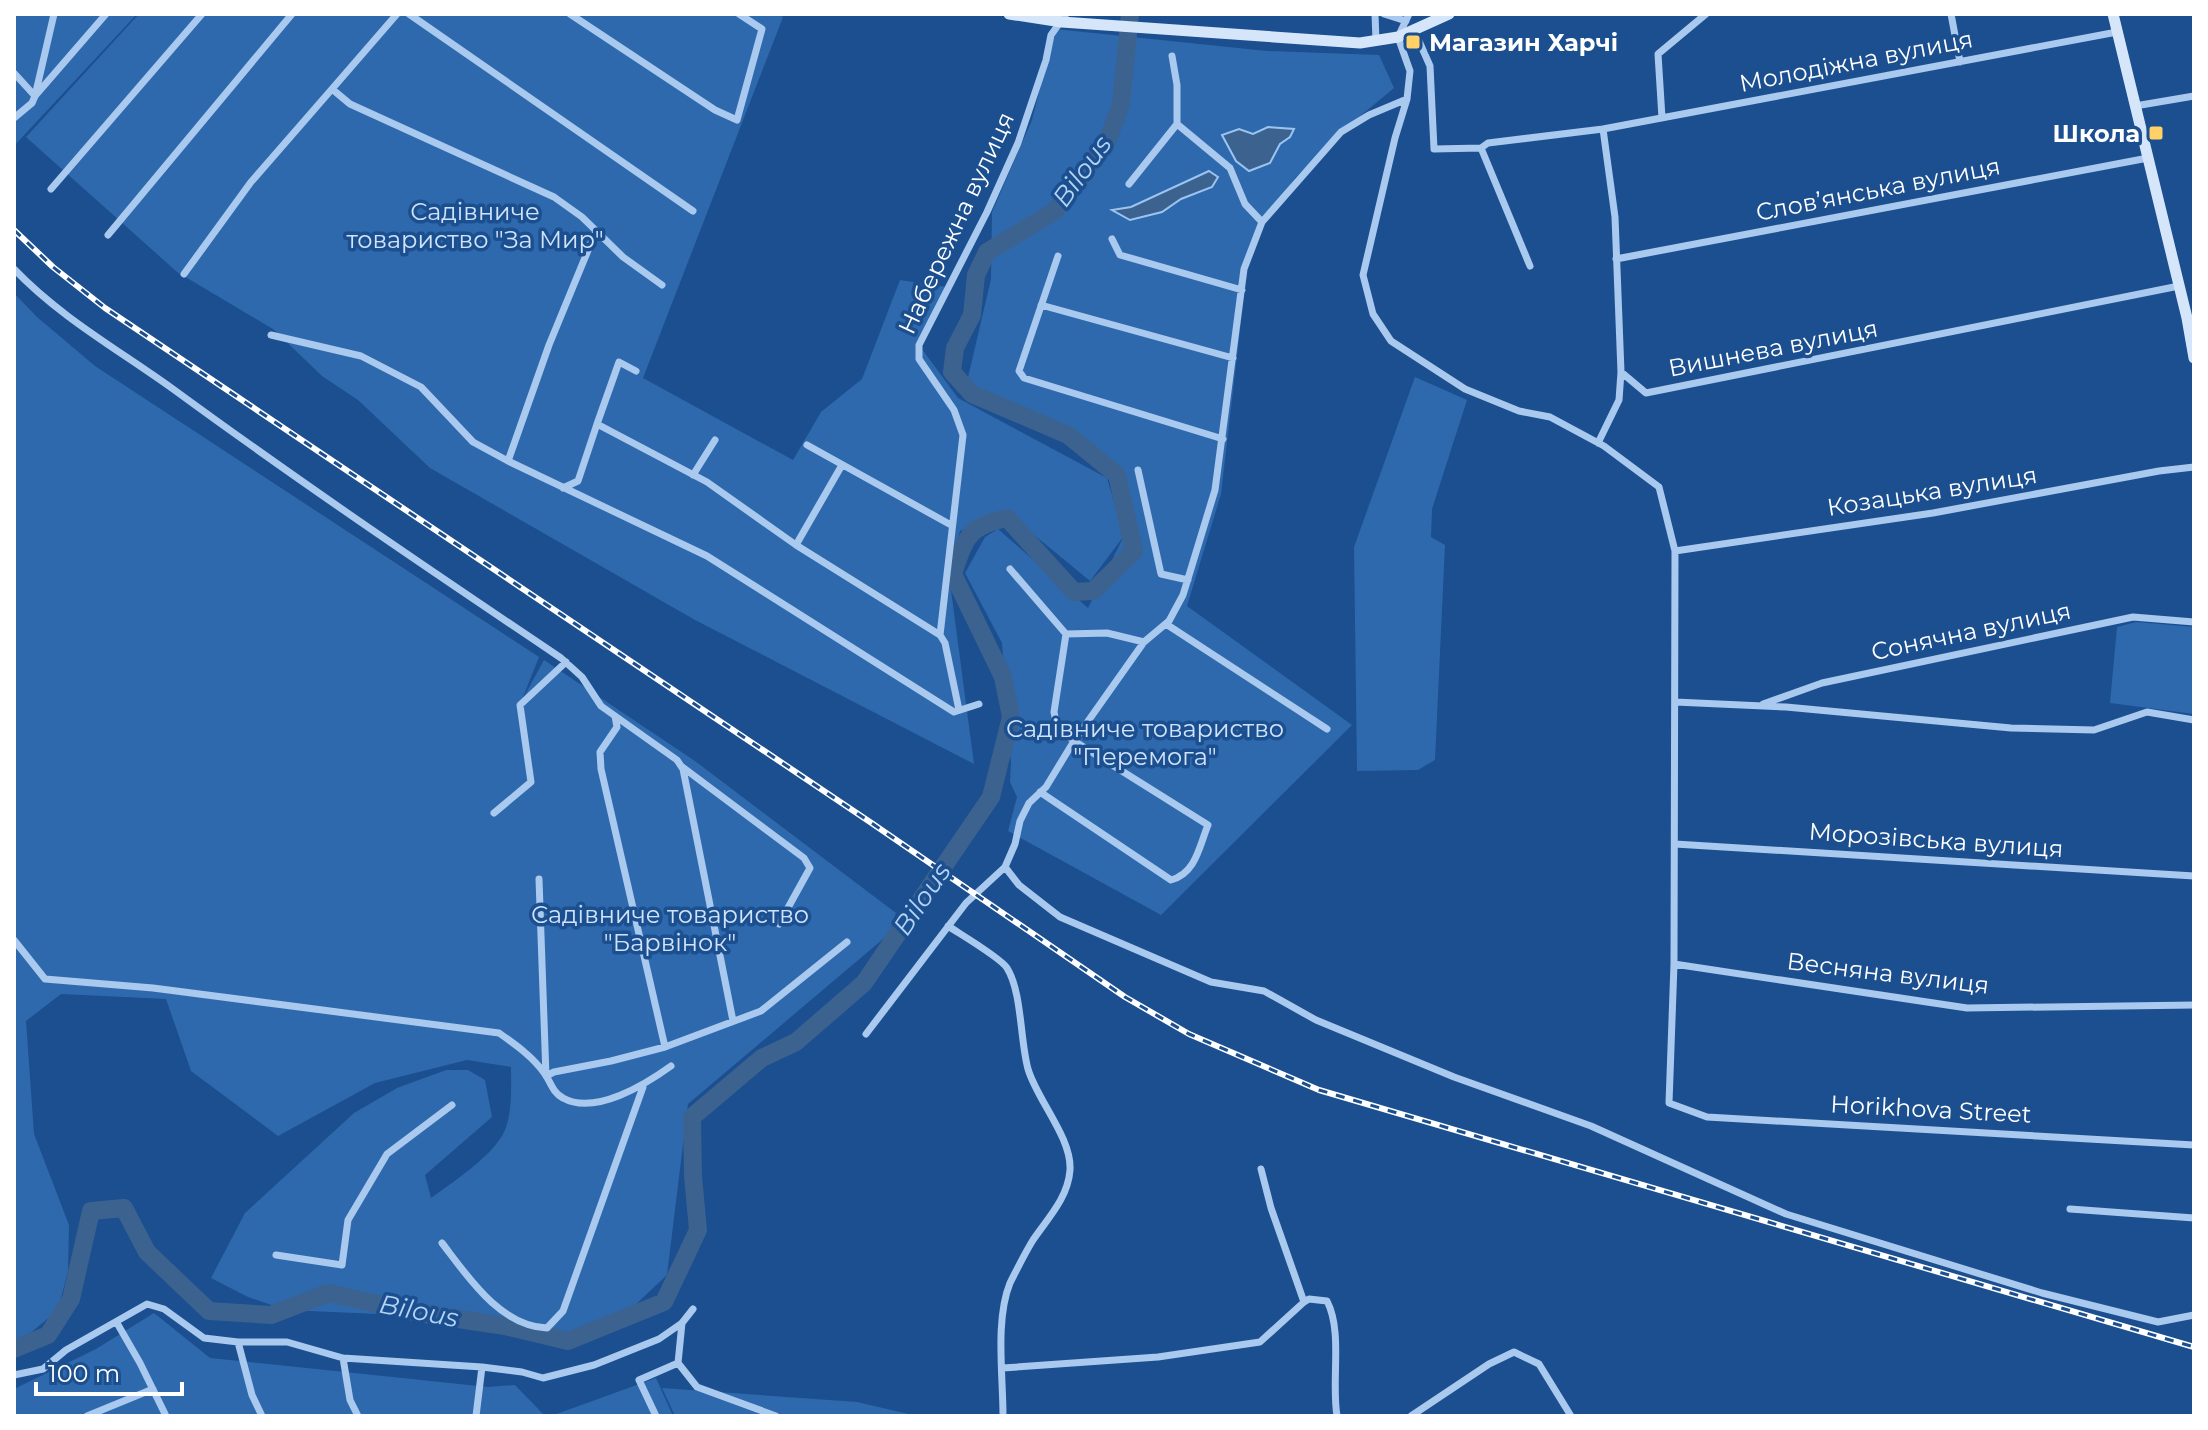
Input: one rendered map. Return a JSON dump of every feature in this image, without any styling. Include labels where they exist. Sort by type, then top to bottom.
[{"type":"main road","points":[[1009,14],[1064,18],[1096,25],[1340,43],[1398,37],[1415,32],[1449,14]]},
{"type":"main road","points":[[2113,14],[2192,333],[2194,358]]},
{"type":"street","points":[[14,118],[32,103],[35,96],[54,14]]},
{"type":"street","points":[[35,96],[106,14]]},
{"type":"street","points":[[51,189],[202,14]]},
{"type":"street","points":[[108,235],[292,14]]},
{"type":"street","points":[[184,274],[251,182],[397,14]]},
{"type":"street","points":[[409,14],[693,211]]},
{"type":"street","points":[[570,14],[715,110],[737,120],[762,29],[739,14]]},
{"type":"street","points":[[1375,14],[1376,41]]},
{"type":"street","points":[[1384,14],[1408,18],[1398,37],[1410,71],[1407,99],[1363,275],[1373,314],[1391,341],[1465,389],[1519,411],[1550,417],[1598,443],[1659,487],[1675,551],[1674,964]]},
{"type":"street","points":[[1662,118],[1658,54],[1706,14]]},
{"type":"street","points":[[1951,14],[1960,62]]},
{"type":"street","name":"Набережна вулиця","points":[[940,635],[963,435],[954,410],[919,359],[919,345],[1012,157],[1046,60],[1051,35],[1064,18]]},
{"type":"street","name":"Молодіжна вулиця","points":[[1415,32],[1430,66],[1434,149],[1481,148],[1488,143],[1603,129],[2117,32]]},
{"type":"street","points":[[1129,184],[1177,124],[1177,85],[1172,56]]},
{"type":"street","points":[[14,73],[35,96]]},
{"type":"street","points":[[332,89],[350,104],[554,197],[582,217],[623,257],[662,285]]},
{"type":"street","points":[[2135,106],[2194,96]]},
{"type":"street","points":[[866,1034],[966,903],[1005,867],[1029,803],[1040,792],[1144,642],[1166,624],[1183,595],[1215,490],[1244,269],[1262,222],[1341,132],[1369,115],[1407,99]]},
{"type":"street","points":[[1177,124],[1230,168],[1245,204],[1262,222]]},
{"type":"street","points":[[1598,443],[1619,400],[1621,372],[1615,217],[1603,129]]},
{"type":"street","points":[[1481,148],[1530,266]]},
{"type":"street","name":"Словʼянська вулиця","points":[[1616,259],[2148,158]]},
{"type":"street","points":[[508,461],[549,345],[596,231]]},
{"type":"street","points":[[1112,239],[1120,255],[1242,290]]},
{"type":"street","points":[[1058,256],[1019,371],[1024,378],[1223,439]]},
{"type":"street","points":[[14,269],[87,332],[270,457],[347,515],[385,537],[566,662],[582,677],[601,706],[804,858],[810,868],[779,924]]},
{"type":"street","name":"Вишнева вулиця","points":[[1621,372],[1646,393],[2179,286]]},
{"type":"street","points":[[1041,305],[1233,358]]},
{"type":"street","points":[[271,335],[361,356],[421,387],[473,442],[707,556],[954,712],[979,704]]},
{"type":"street","points":[[563,488],[578,481],[619,362],[636,371]]},
{"type":"street","points":[[597,424],[693,475],[796,545],[940,635],[945,643],[959,710]]},
{"type":"street","points":[[693,475],[715,440]]},
{"type":"street","points":[[807,445],[951,525]]},
{"type":"street","points":[[796,545],[842,465]]},
{"type":"street","name":"Козацька вулиця","points":[[1675,551],[1933,513],[2194,467]]},
{"type":"street","points":[[1138,470],[1161,574],[1188,580]]},
{"type":"street","points":[[1010,569],[1066,634],[1054,712],[1057,727],[1074,741],[1208,825],[1191,870],[1171,880],[1040,792]]},
{"type":"street","name":"Сонячна вулиця","points":[[1759,706],[1822,683],[2133,617],[2194,622]]},
{"type":"street","points":[[1166,624],[1327,729]]},
{"type":"street","points":[[1066,634],[1107,633],[1144,642]]},
{"type":"street","points":[[494,813],[531,782],[520,705],[566,662]]},
{"type":"street","name":"Сонячна вулиця","points":[[1675,702],[1759,706],[2011,728],[2094,730],[2147,712],[2194,720]]},
{"type":"street","points":[[615,716],[617,727],[600,752],[601,769],[665,1047]]},
{"type":"street","points":[[681,766],[733,1021]]},
{"type":"street","name":"Морозівська вулиця","points":[[1675,844],[2194,876]]},
{"type":"street","points":[[1005,867],[1019,885],[1060,917],[1211,982],[1264,991],[1316,1020],[1454,1077],[1591,1126],[1786,1214],[2042,1293],[2158,1322],[2194,1315]]},
{"type":"street","points":[[539,879],[546,1076]]},
{"type":"street","points":[[948,926],[1007,966],[1018,997],[1017,1011],[1028,1071],[1064,1144],[1070,1169],[1061,1201],[1032,1242],[1009,1285],[1000,1325],[1003,1416]]},
{"type":"street","points":[[14,940],[45,979],[153,988],[499,1033],[526,1051],[551,1087],[564,1099],[591,1104],[643,1087],[671,1066]]},
{"type":"street","points":[[546,1076],[665,1047],[761,1011],[847,942]]},
{"type":"street","name":"Весняна вулиця","points":[[1674,964],[1967,1008],[2194,1005]]},
{"type":"street","name":"Horikhova Street","points":[[1674,964],[1669,1103],[1707,1117],[2194,1145]]},
{"type":"street","points":[[442,1243],[479,1291],[515,1320],[547,1328],[563,1311],[643,1087]]},
{"type":"street","points":[[276,1255],[342,1265],[348,1220],[387,1154],[452,1105]]},
{"type":"street","points":[[1261,1169],[1271,1208],[1304,1302]]},
{"type":"street","points":[[2070,1209],[2194,1218]]},
{"type":"street","points":[[1003,1368],[1158,1357],[1260,1342],[1304,1302],[1309,1299],[1327,1301],[1334,1314],[1334,1397],[1337,1416]]},
{"type":"street","points":[[14,1375],[43,1369],[66,1350],[147,1304],[164,1309],[204,1338],[287,1342],[343,1358],[482,1367],[543,1378],[594,1365],[659,1339],[682,1323],[693,1309]]},
{"type":"street","points":[[117,1323],[166,1416]]},
{"type":"street","points":[[682,1323],[678,1363],[697,1387],[776,1416]]},
{"type":"street","points":[[238,1342],[252,1395],[262,1416]]},
{"type":"street","points":[[1411,1416],[1489,1364],[1514,1352],[1539,1364],[1571,1416]]},
{"type":"street","points":[[343,1358],[350,1400],[358,1416]]},
{"type":"street","points":[[656,1416],[639,1380],[678,1363]]},
{"type":"street","points":[[476,1416],[482,1367]]},
{"type":"street","points":[[87,1416],[153,1389]]},
{"type":"green space","points":[[14,14],[137,14],[14,146]]},
{"type":"green space","name":"Садівниче товариство \"За Мир\"","points":[[139,14],[778,14],[783,17],[643,378],[793,460],[821,412],[862,379],[900,280],[947,287],[919,345],[958,398],[1107,478],[1124,536],[1090,581],[1005,511],[960,531],[949,575],[974,764],[695,620],[430,468],[358,400],[322,376],[273,329],[177,272],[26,137]]},
{"type":"green space","name":"Садівниче товариство \"Перемога\"","points":[[1055,29],[1267,51],[1379,55],[1394,88],[1341,132],[1295,178],[1250,244],[1221,494],[1187,606],[1352,725],[1161,915],[1008,831],[1017,797],[1010,782],[1002,643],[965,573],[985,537],[998,529],[1088,608],[1131,521],[1122,482],[1106,457],[1027,414],[966,386],[991,279],[992,212],[1032,120]]},
{"type":"green space","name":"Садівниче товариство \"Барвінок\"","points":[[14,293],[37,317],[95,366],[539,657],[521,702],[544,660],[695,761],[896,913],[889,934],[688,1104],[667,1275],[615,1324],[567,1337],[515,1320],[286,1310],[248,1297],[211,1278],[245,1213],[354,1113],[397,1088],[446,1070],[468,1070],[485,1080],[492,1117],[425,1175],[431,1198],[479,1162],[502,1136],[510,1111],[511,1067],[467,1060],[375,1083],[278,1136],[191,1071],[166,999],[61,994],[26,1021],[34,1134],[69,1225],[68,1271],[58,1310],[22,1340],[14,1340]]},
{"type":"green space","points":[[1415,377],[1467,400],[1432,509],[1431,537],[1445,545],[1435,760],[1418,770],[1357,771],[1354,547]]},
{"type":"green space","points":[[2136,622],[2194,627],[2194,714],[2110,703],[2117,627]]},
{"type":"green space","points":[[154,1313],[210,1358],[488,1387],[515,1385],[545,1416],[14,1416],[14,1389],[96,1349]]},
{"type":"green space","points":[[656,1378],[673,1416],[551,1416]]},
{"type":"green space","points":[[662,1388],[857,1402],[917,1416],[675,1416]]},
{"type":"shaded area","points":[[1268,127],[1294,129],[1290,137],[1280,144],[1270,163],[1249,171],[1236,161],[1222,135],[1239,129],[1253,134]]},
{"type":"shaded area","points":[[1209,171],[1218,177],[1212,187],[1181,199],[1162,212],[1130,220],[1112,210],[1131,207]]},
{"type":"waterway","name":"Bilous","points":[[14,1349],[48,1335],[71,1299],[91,1211],[124,1208],[147,1252],[209,1311],[271,1315],[328,1293],[568,1341],[664,1302],[698,1230],[692,1117],[762,1058],[796,1042],[864,983],[991,797],[1011,717],[1003,677],[953,574],[965,543],[984,525],[1007,518],[1074,592],[1093,591],[1134,551],[1117,475],[1068,435],[972,394],[952,372],[955,348],[972,315],[976,275],[987,252],[1055,211],[1107,142],[1121,104],[1130,14]]},
{"type":"railway","points":[[14,230],[53,267],[105,308],[1125,997],[1189,1034],[1319,1090],[2194,1347]]},
{"type":"place","name":"Магазин Харчі","points":[[1413,42]]},
{"type":"place","name":"Школа","points":[[2156,133]]}]
